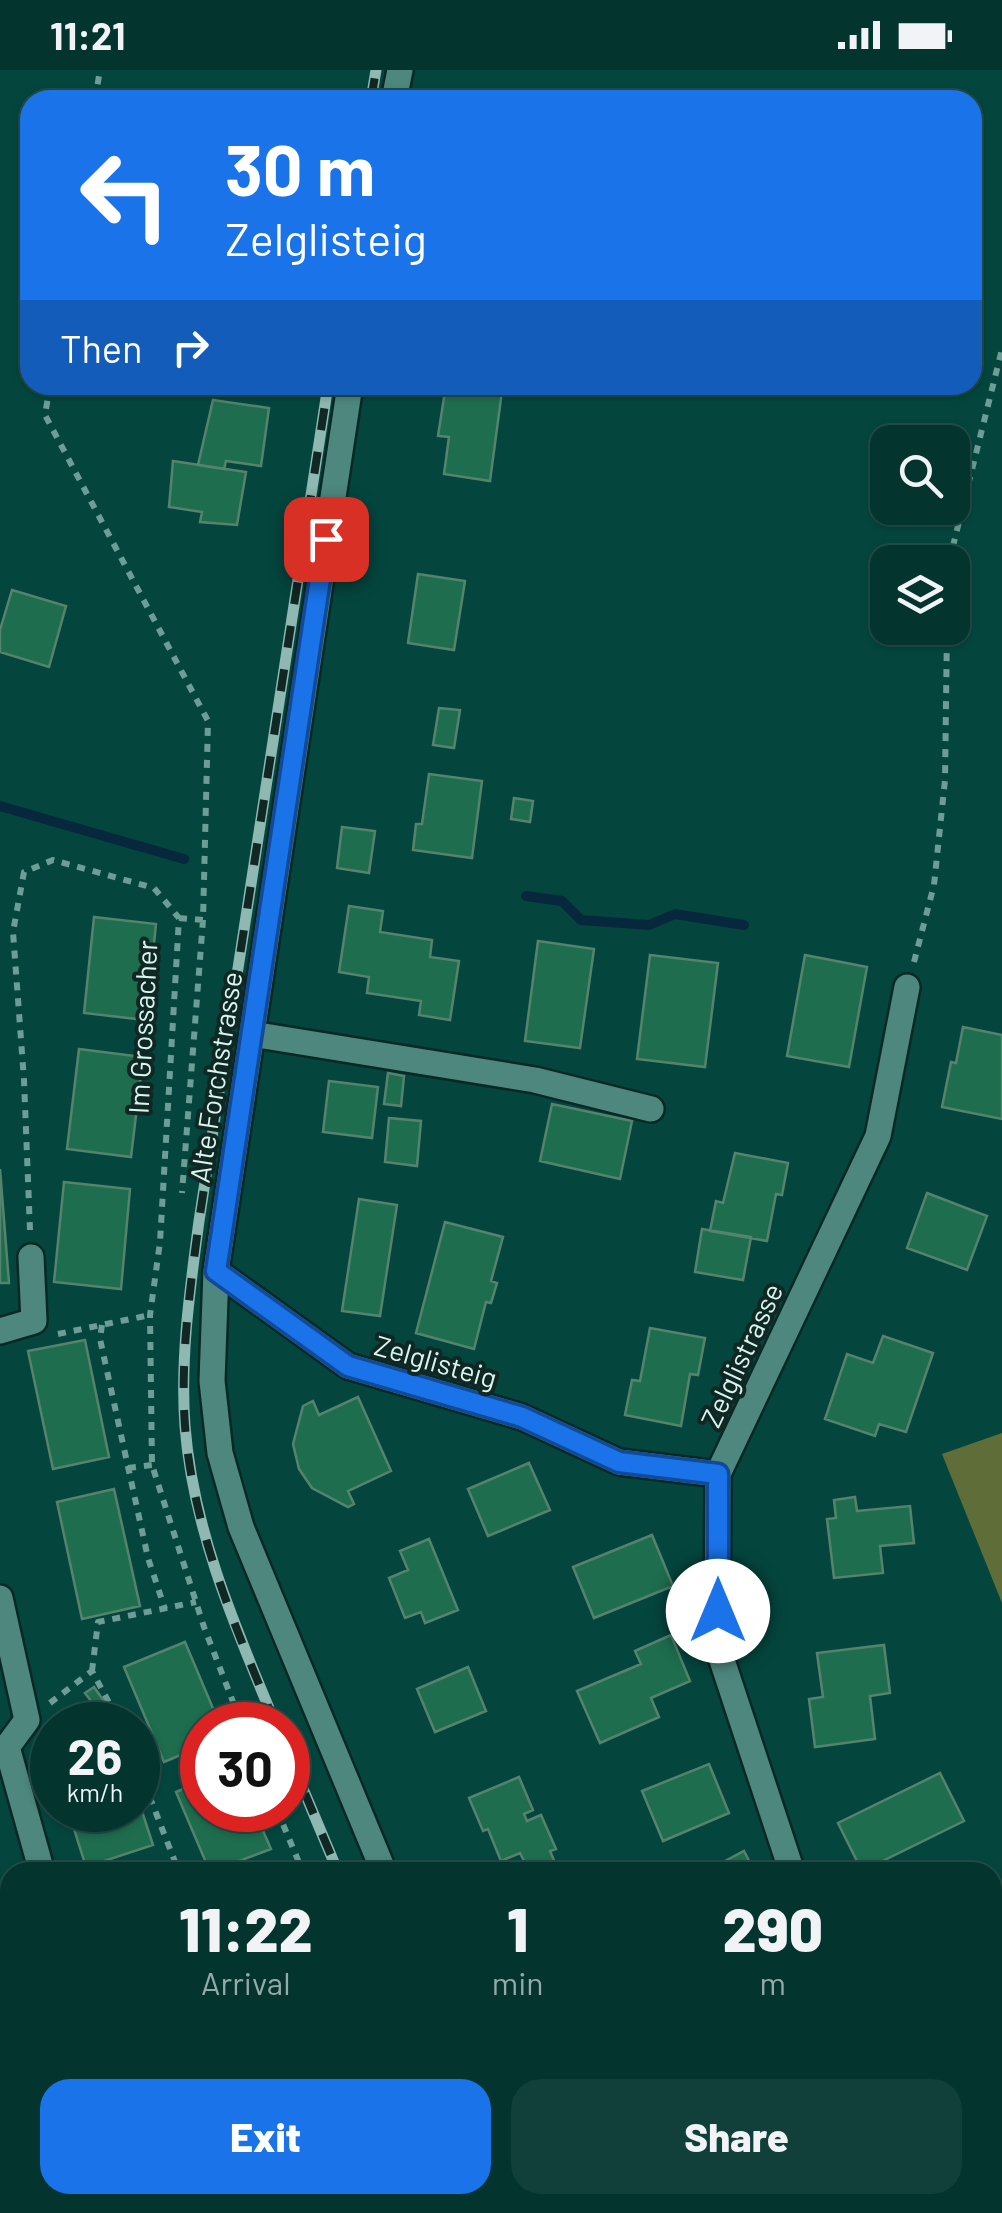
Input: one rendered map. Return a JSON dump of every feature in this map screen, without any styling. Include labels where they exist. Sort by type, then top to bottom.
[{"type":"street","name":"Alte Forchstrasse","points":[[348,395],[216,1271],[212,1381],[220,1454],[241,1527],[380,1862]]},
{"type":"street","name":"Zelglistrasse","points":[[789,1862],[717,1645],[718,1474],[878,1136],[907,987]]},
{"type":"street","points":[[252,1034],[535,1080],[652,1110]]},
{"type":"street","points":[[0,1331],[34,1321],[31,1257]]},
{"type":"street","name":"Zelglisteig","points":[[216,1271],[348,1366],[522,1417],[619,1462],[718,1474]]},
{"type":"street","points":[[0,1598],[27,1720],[8,1747],[39,1862]]},
{"type":"path","points":[[953,545],[1002,349]]},
{"type":"path","points":[[49,395],[46,415],[208,721],[203,920],[182,1193]]},
{"type":"path","points":[[907,987],[934,885],[946,780],[947,645]]},
{"type":"path","name":"Im Grossacher","points":[[31,1257],[13,932],[24,872],[53,860],[154,888],[179,918],[160,1242],[150,1315],[152,1464],[196,1602],[233,1702]]},
{"type":"path","points":[[179,918],[203,920]]},
{"type":"path","points":[[56,1334],[150,1315]]},
{"type":"path","points":[[102,1324],[100,1340],[128,1468],[148,1558],[165,1608]]},
{"type":"path","points":[[128,1468],[152,1464]]},
{"type":"path","points":[[109,1702],[92,1671],[98,1622],[196,1602]]},
{"type":"path","points":[[27,1720],[92,1671]]},
{"type":"path","points":[[160,1823],[175,1862]]},
{"type":"path","points":[[286,1832],[299,1862]]},
{"type":"green space","points":[[1002,1433],[1002,1603],[942,1454]]},
{"type":"building","points":[[444,395],[501,395],[490,481],[444,474],[449,437],[438,436]]},
{"type":"building","points":[[213,400],[269,408],[261,466],[226,461],[224,469],[198,465]]},
{"type":"building","points":[[173,461],[246,472],[237,525],[200,522],[202,512],[169,507]]},
{"type":"building","points":[[418,574],[465,581],[454,650],[408,643]]},
{"type":"building","points":[[12,590],[66,606],[49,667],[0,652],[0,630]]},
{"type":"building","points":[[439,708],[460,710],[454,748],[433,745]]},
{"type":"building","points":[[429,774],[482,781],[472,858],[413,850],[416,824],[422,824]]},
{"type":"building","points":[[514,798],[533,801],[530,822],[511,819]]},
{"type":"building","points":[[342,827],[375,831],[369,873],[337,868]]},
{"type":"building","points":[[349,906],[383,911],[380,932],[432,940],[430,957],[459,961],[450,1020],[419,1015],[421,1001],[367,993],[369,977],[339,972]]},
{"type":"building","points":[[94,917],[156,924],[146,1020],[84,1013]]},
{"type":"building","points":[[538,941],[594,949],[580,1048],[525,1041]]},
{"type":"building","points":[[650,955],[718,963],[705,1067],[637,1059]]},
{"type":"building","points":[[805,955],[867,967],[849,1067],[787,1056]]},
{"type":"building","points":[[963,1027],[1002,1035],[1002,1119],[942,1107]]},
{"type":"building","points":[[79,1049],[143,1057],[131,1157],[67,1149]]},
{"type":"building","points":[[388,1073],[404,1076],[401,1106],[384,1104]]},
{"type":"building","points":[[329,1081],[378,1087],[372,1138],[323,1132]]},
{"type":"building","points":[[552,1104],[632,1121],[620,1179],[540,1161]]},
{"type":"building","points":[[389,1118],[421,1121],[417,1166],[385,1162]]},
{"type":"building","points":[[735,1153],[788,1163],[782,1195],[776,1194],[767,1241],[710,1231],[716,1201],[723,1203]]},
{"type":"building","points":[[0,1169],[9,1283],[0,1283]]},
{"type":"building","points":[[64,1182],[130,1189],[121,1289],[54,1282]]},
{"type":"building","points":[[927,1193],[987,1216],[967,1270],[907,1248]]},
{"type":"building","points":[[359,1199],[397,1205],[380,1316],[342,1311]]},
{"type":"building","points":[[445,1222],[503,1237],[491,1281],[497,1283],[491,1303],[486,1302],[474,1349],[416,1333]]},
{"type":"building","points":[[702,1229],[751,1237],[743,1280],[695,1272]]},
{"type":"building","points":[[650,1328],[705,1338],[698,1375],[690,1374],[681,1426],[625,1415],[632,1380],[640,1381]]},
{"type":"building","points":[[883,1336],[933,1353],[906,1432],[879,1424],[875,1436],[825,1419],[847,1354],[873,1363]]},
{"type":"building","points":[[85,1340],[109,1457],[53,1469],[28,1351]]},
{"type":"building","points":[[358,1397],[391,1471],[348,1491],[354,1504],[348,1507],[312,1488],[299,1469],[293,1444],[303,1406],[313,1401],[319,1415]]},
{"type":"building","points":[[529,1463],[550,1510],[488,1536],[468,1489]]},
{"type":"building","points":[[114,1489],[140,1606],[82,1619],[57,1502]]},
{"type":"building","points":[[855,1497],[857,1511],[910,1506],[914,1543],[880,1546],[883,1573],[834,1578],[827,1519],[836,1518],[834,1500]]},
{"type":"building","points":[[652,1535],[673,1586],[594,1618],[573,1567]]},
{"type":"building","points":[[429,1539],[458,1610],[425,1623],[421,1612],[405,1618],[389,1578],[408,1570],[400,1551]]},
{"type":"building","points":[[671,1635],[690,1681],[651,1698],[659,1717],[600,1743],[577,1691],[641,1664],[635,1651]]},
{"type":"building","points":[[185,1642],[210,1702],[180,1702],[180,1755],[164,1762],[160,1752],[160,1702],[139,1702],[124,1667]]},
{"type":"building","points":[[884,1645],[890,1693],[870,1696],[875,1739],[815,1747],[809,1699],[823,1697],[817,1653]]},
{"type":"building","points":[[468,1667],[486,1711],[435,1732],[417,1689]]},
{"type":"building","points":[[94,1687],[105,1702],[90,1702],[85,1693]]},
{"type":"building","points":[[709,1764],[729,1813],[663,1841],[642,1791]]},
{"type":"building","points":[[940,1773],[964,1821],[880,1862],[858,1862],[838,1823]]},
{"type":"building","points":[[519,1777],[533,1810],[524,1814],[527,1821],[541,1815],[556,1849],[550,1851],[555,1862],[522,1862],[520,1853],[501,1861],[469,1798]]},
{"type":"building","points":[[75,1832],[149,1832],[153,1845],[101,1862],[84,1862]]},
{"type":"building","points":[[193,1832],[264,1832],[271,1849],[237,1862],[206,1862]]},
{"type":"building","points":[[744,1851],[750,1862],[723,1862]]},
{"type":"waterway","points":[[0,806],[184,859]]},
{"type":"waterway","points":[[526,896],[562,901],[581,920],[649,925],[675,914],[744,925]]},
{"type":"railway","points":[[373,90],[376,70]]},
{"type":"railway","points":[[267,1702],[218,1579],[197,1504],[185,1426],[184,1375],[199,1221],[326,395]]},
{"type":"railway","points":[[310,1805],[334,1862]]},
{"type":"route","points":[[326,539],[216,1271],[348,1366],[522,1417],[619,1462],[718,1474],[718,1611]]}]
